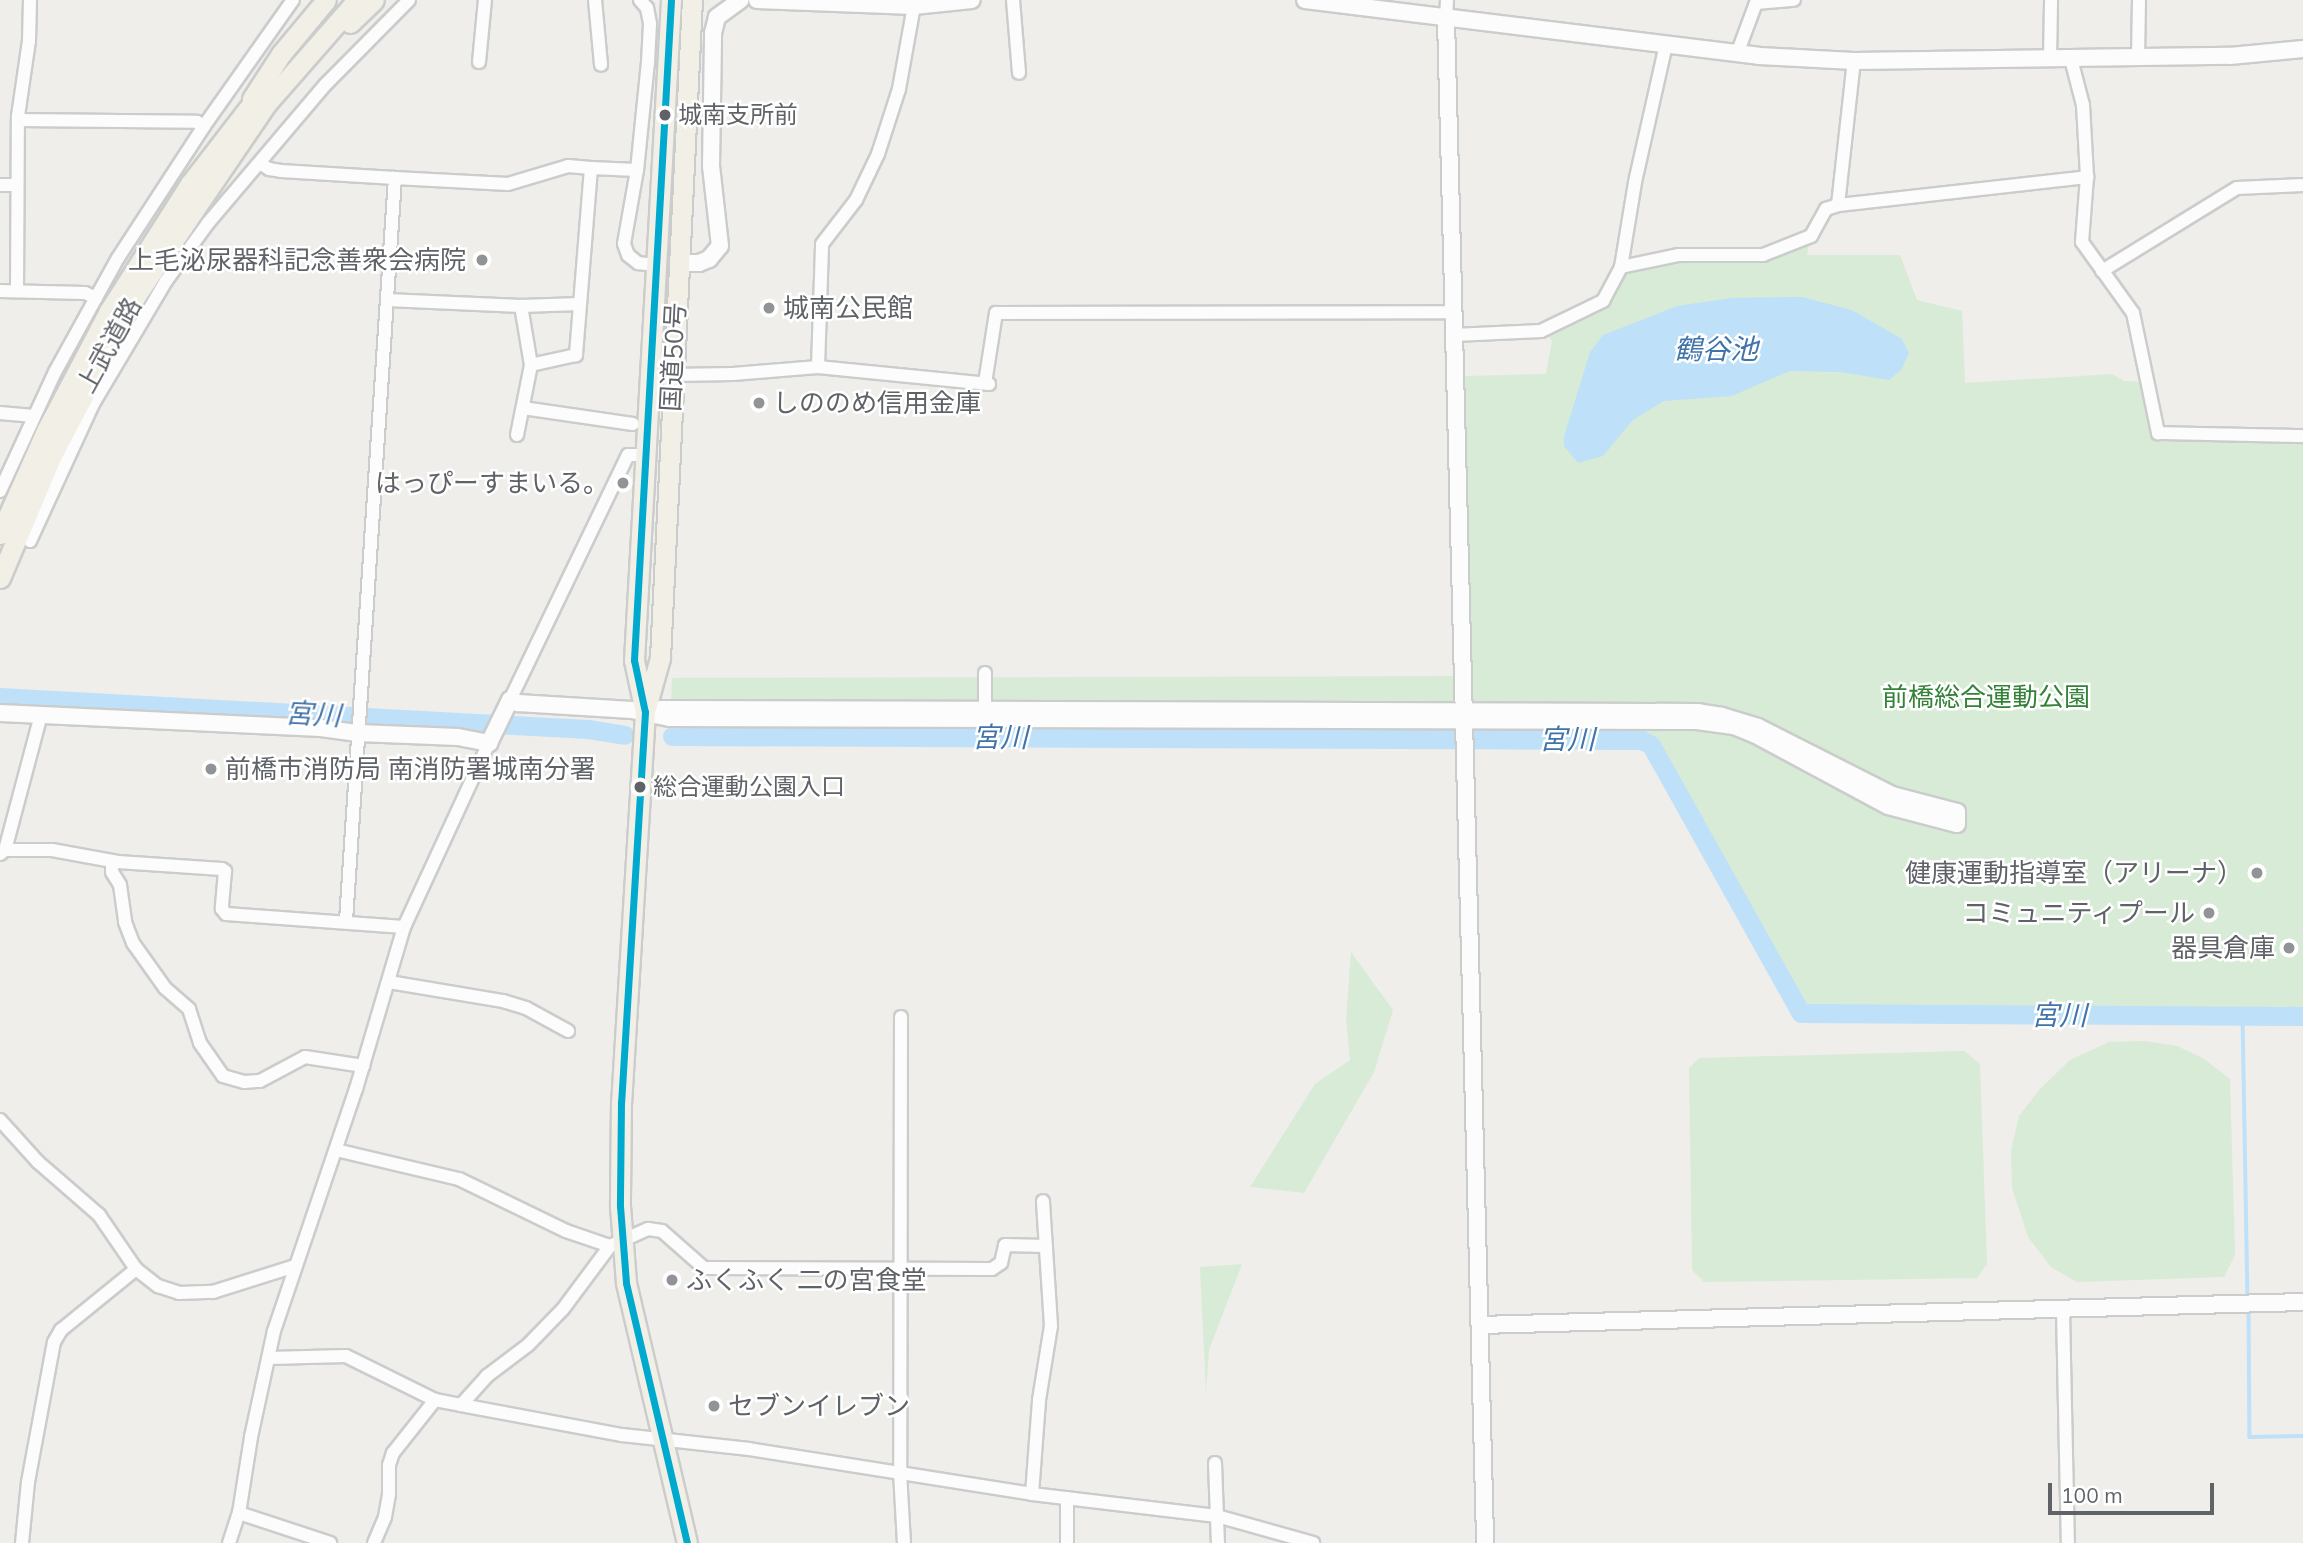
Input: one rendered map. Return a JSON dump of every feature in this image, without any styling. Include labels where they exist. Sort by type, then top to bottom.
[{"type":"highway","points":[[241,115],[282,54],[326,0]]},
{"type":"highway","name":"上武道路","points":[[0,534],[46,431],[103,322],[154,238],[241,115],[341,0]]},
{"type":"highway","name":"上武道路","points":[[0,578],[34,510],[75,406],[137,294],[266,104],[357,0]]},
{"type":"highway","points":[[228,159],[303,72],[374,0]]},
{"type":"highway","name":"国道50号","points":[[645,712],[634,660],[671,0]]},
{"type":"highway","name":"国道50号","points":[[687,1543],[616,1243],[621,1102],[645,712],[660,658],[692,0]]},
{"type":"street","points":[[17,291],[18,120],[29,41],[30,0]]},
{"type":"street","points":[[0,491],[33,416],[143,217],[293,0]]},
{"type":"street","points":[[30,541],[34,510],[149,308],[194,240],[326,84],[409,0]]},
{"type":"street","points":[[479,62],[485,0]]},
{"type":"street","points":[[594,0],[601,65]]},
{"type":"street","points":[[640,0],[647,8],[650,24],[637,170],[624,244],[628,255],[638,263],[655,265]]},
{"type":"street","points":[[678,263],[699,263],[709,259],[720,246],[711,166],[713,33],[717,17],[740,0]]},
{"type":"street","points":[[757,0],[915,3],[972,0]]},
{"type":"street","points":[[1013,0],[1019,73]]},
{"type":"street","points":[[1305,0],[1737,54],[1854,61],[2230,56],[2303,49]]},
{"type":"street","points":[[1447,0],[1485,1543]]},
{"type":"street","points":[[1737,54],[1756,1],[1794,0]]},
{"type":"street","points":[[2050,60],[2051,0]]},
{"type":"street","points":[[2138,57],[2139,0]]},
{"type":"street","points":[[818,366],[822,244],[856,200],[878,154],[899,89],[915,3]]},
{"type":"street","points":[[1454,335],[1542,331],[1603,301],[1621,267],[1635,182],[1666,44]]},
{"type":"street","points":[[2071,59],[2083,105],[2087,177],[2082,242],[2133,313],[2158,433],[2303,436]]},
{"type":"street","points":[[1838,205],[1854,61]]},
{"type":"street","points":[[18,120],[197,122],[204,126]]},
{"type":"street","points":[[261,164],[281,171],[508,184],[568,166],[637,170]]},
{"type":"street","points":[[531,365],[576,355],[591,168]]},
{"type":"street","points":[[1621,267],[1678,255],[1762,255],[1811,236],[1826,209],[1838,205],[2087,177]]},
{"type":"street","points":[[346,921],[395,178]]},
{"type":"street","points":[[0,185],[17,186]]},
{"type":"street","points":[[2102,271],[2237,188],[2303,185]]},
{"type":"street","points":[[0,291],[85,293],[96,298]]},
{"type":"street","points":[[387,300],[520,306],[580,304]]},
{"type":"street","points":[[517,435],[531,365],[520,306]]},
{"type":"street","points":[[673,375],[733,374],[818,366],[987,384],[996,313],[1454,312]]},
{"type":"street","points":[[523,408],[633,424]]},
{"type":"street","points":[[0,413],[33,416]]},
{"type":"street","points":[[229,1543],[239,1513],[251,1437],[269,1359],[295,1266],[336,1150],[404,927],[628,455],[646,455]]},
{"type":"street","points":[[985,673],[985,714]]},
{"type":"street","points":[[508,705],[518,703],[645,712],[670,718],[985,714],[1464,719],[1678,720],[1734,726],[1888,806],[1957,824],[1957,812],[1892,795],[1758,727],[1722,716],[1685,711],[1464,719]]},
{"type":"street","points":[[0,713],[358,729],[492,738]]},
{"type":"street","points":[[41,715],[3,852],[52,850],[112,861],[222,869],[225,871],[222,909],[226,914],[404,927]]},
{"type":"street","points":[[112,861],[112,872],[120,885],[125,922],[133,943],[163,985],[189,1009],[200,1043],[223,1076],[244,1082],[260,1081],[305,1056],[363,1066]]},
{"type":"street","points":[[388,982],[503,1001],[526,1008],[568,1031]]},
{"type":"street","points":[[901,1017],[900,1472],[904,1543]]},
{"type":"street","points":[[0,1120],[38,1162],[99,1215],[136,1269],[168,1290],[202,1294],[295,1266]]},
{"type":"street","points":[[336,1150],[459,1180],[566,1231],[616,1243]]},
{"type":"street","points":[[1032,1494],[1038,1400],[1051,1326],[1043,1201]]},
{"type":"street","points":[[461,1405],[467,1395],[528,1345],[563,1309],[616,1243],[656,1228],[704,1268],[997,1269],[1002,1263],[1004,1245],[1046,1245]]},
{"type":"street","points":[[22,1543],[28,1482],[54,1342],[61,1330],[136,1269]]},
{"type":"street","points":[[1480,1325],[2063,1311],[2303,1302]]},
{"type":"street","points":[[2063,1311],[2068,1543]]},
{"type":"street","points":[[269,1359],[346,1356],[435,1400],[622,1435],[663,1438],[900,1472],[1032,1494],[1217,1516],[1313,1543]]},
{"type":"street","points":[[374,1543],[385,1517],[389,1494],[389,1465],[393,1453],[435,1400]]},
{"type":"street","points":[[1215,1463],[1218,1543]]},
{"type":"street","points":[[1067,1498],[1067,1543]]},
{"type":"street","points":[[239,1513],[330,1543]]},
{"type":"green space","name":"前橋総合運動公園","points":[[1809,242],[1807,255],[1900,255],[1917,300],[1962,311],[1965,383],[2112,374],[2124,381],[2145,382],[2162,439],[2303,442],[2303,1009],[1801,1009],[1649,732],[670,730],[672,678],[1469,676],[1464,376],[1546,374],[1552,341],[1547,333],[1605,304],[1622,274],[1679,258],[1708,257]]},
{"type":"green space","points":[[1351,952],[1393,1010],[1374,1072],[1304,1193],[1250,1187],[1315,1084],[1350,1060],[1346,1019]]},
{"type":"green space","points":[[2145,1041],[2177,1046],[2203,1058],[2230,1079],[2235,1255],[2224,1277],[2077,1282],[2051,1267],[2028,1237],[2012,1188],[2011,1150],[2019,1116],[2039,1090],[2070,1060],[2109,1042]]},
{"type":"green space","points":[[1964,1051],[1980,1064],[1987,1264],[1977,1278],[1704,1282],[1692,1270],[1689,1068],[1699,1058]]},
{"type":"green space","points":[[1242,1264],[1209,1350],[1206,1393],[1200,1267]]},
{"type":"water","name":"鶴谷池","points":[[1802,297],[1852,310],[1902,339],[1909,353],[1901,370],[1889,380],[1840,372],[1790,371],[1732,396],[1664,401],[1633,420],[1603,456],[1578,463],[1564,446],[1564,436],[1590,352],[1603,335],[1677,306],[1732,298]]},
{"type":"waterway","name":"宮川","points":[[0,697],[588,729],[625,735]]},
{"type":"waterway","name":"宮川","points":[[672,736],[1642,740],[1651,745],[1801,1013],[2303,1016]]},
{"type":"waterway","points":[[2243,1015],[2248,1299]]},
{"type":"waterway","points":[[2249,1307],[2250,1437],[2303,1436]]},
{"type":"transit line","points":[[671,0],[634,660],[645,712],[621,1102],[620,1206],[626,1283],[687,1543]]},
{"type":"place","name":"城南支所前","points":[[665,115]]},
{"type":"place","name":"上毛泌尿器科記念善衆会病院","points":[[482,260]]},
{"type":"place","name":"城南公民館","points":[[769,308]]},
{"type":"place","name":"しののめ信用金庫","points":[[759,403]]},
{"type":"place","name":"はっぴーすまいる。","points":[[623,483]]},
{"type":"place","name":"前橋市消防局 南消防署城南分署","points":[[211,769]]},
{"type":"place","name":"総合運動公園入口","points":[[640,787]]},
{"type":"place","name":"健康運動指導室（アリーナ）","points":[[2257,873]]},
{"type":"place","name":"コミュニティプール","points":[[2209,913]]},
{"type":"place","name":"器具倉庫","points":[[2289,948]]},
{"type":"place","name":"ふくふく 二の宮食堂","points":[[672,1280]]},
{"type":"place","name":"セブンイレブン","points":[[714,1406]]}]
